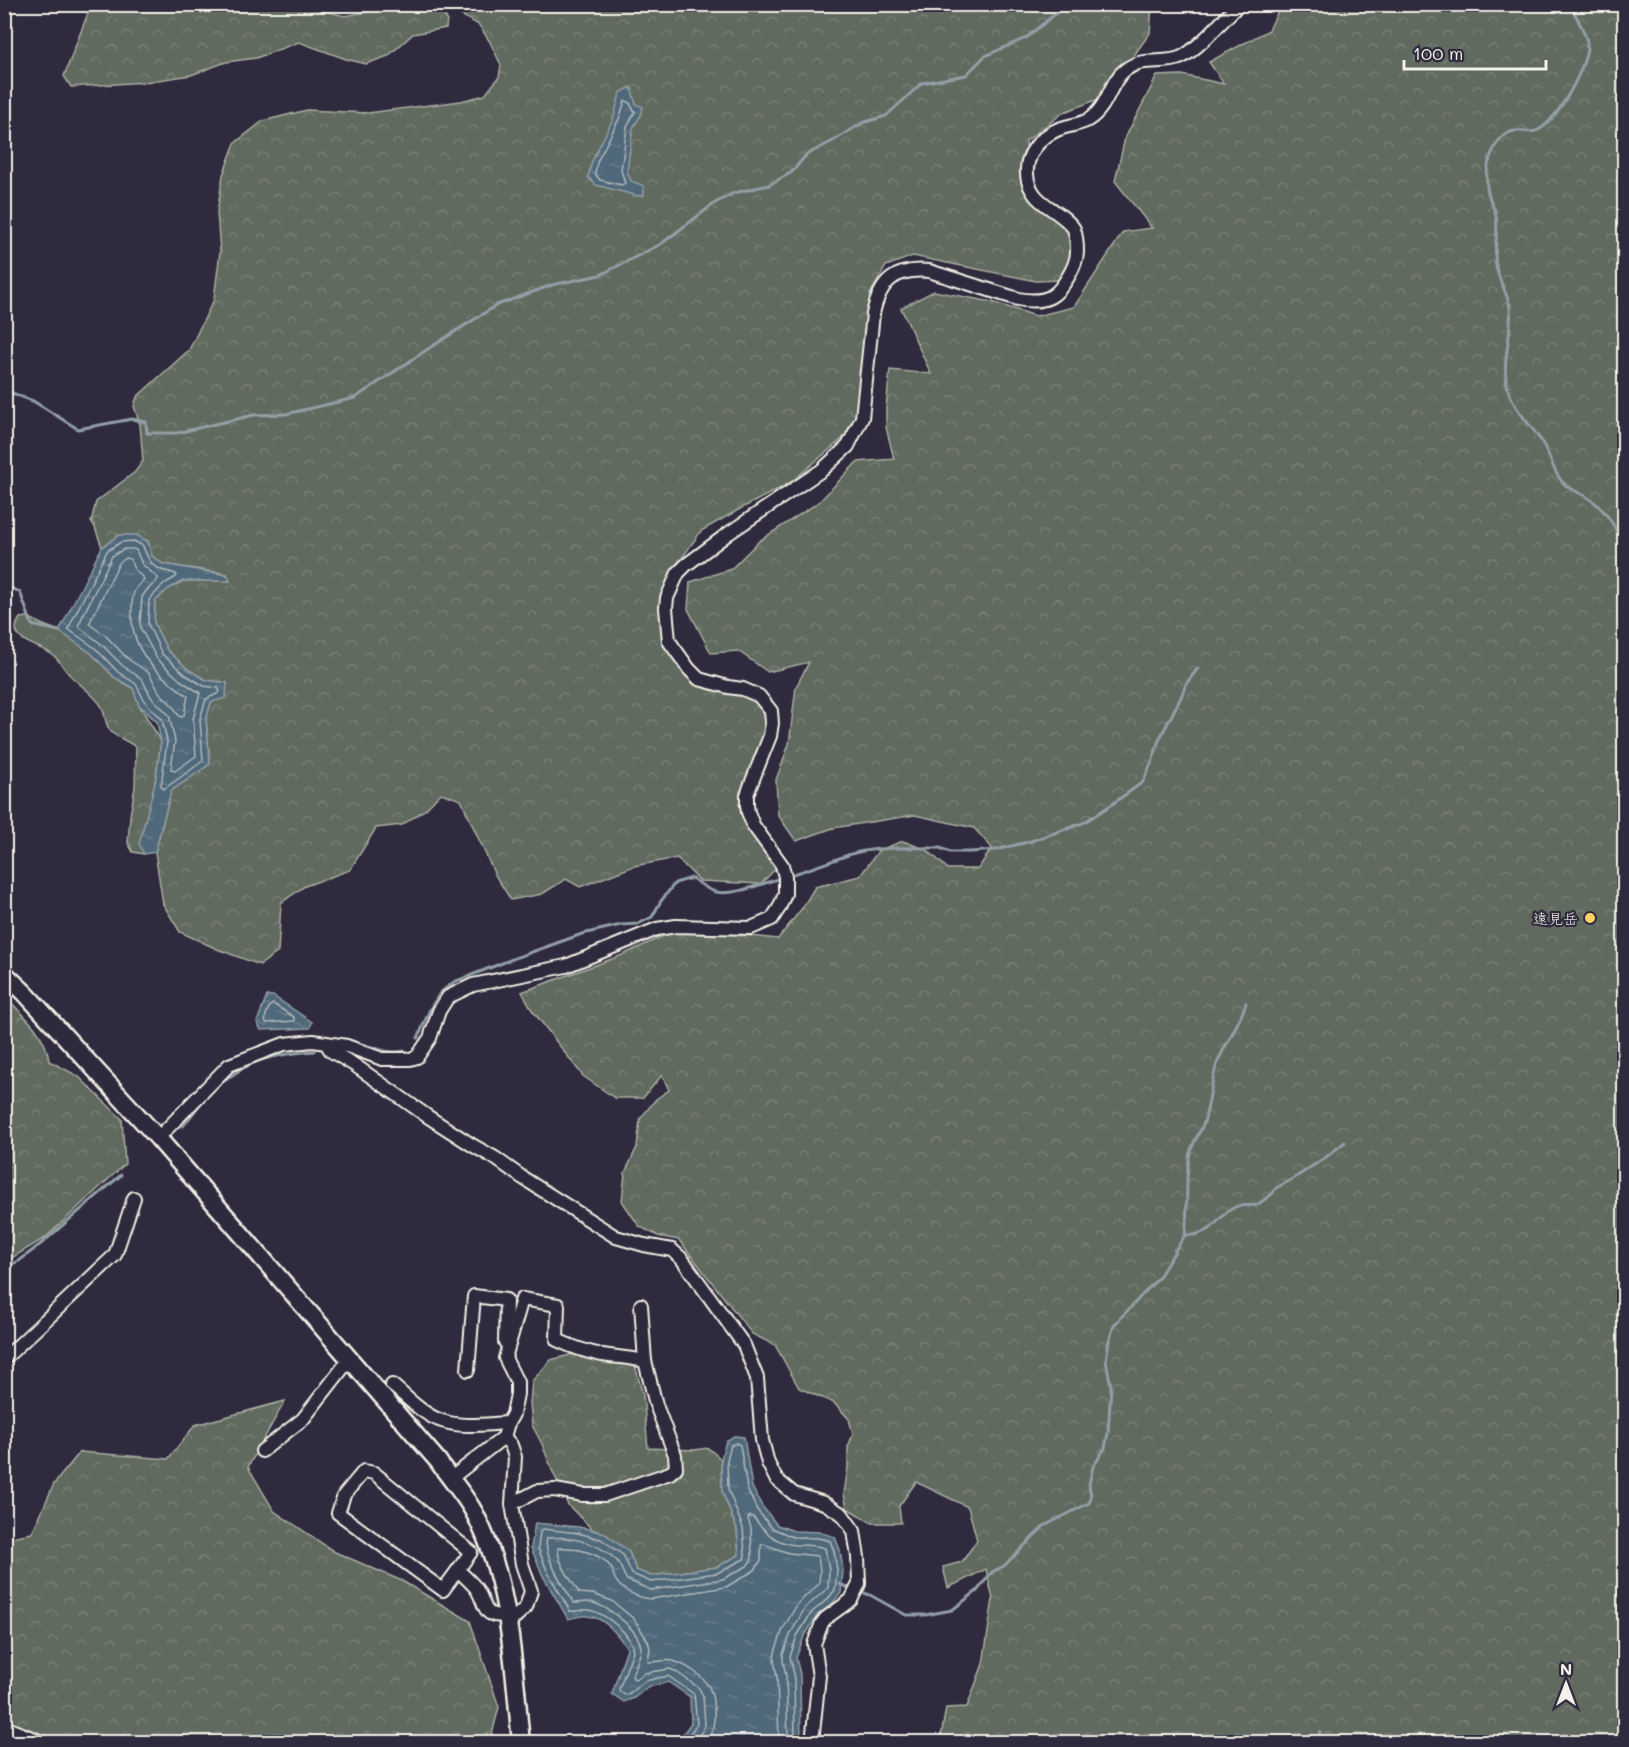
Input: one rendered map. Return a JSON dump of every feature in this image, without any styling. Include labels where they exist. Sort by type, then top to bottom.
[{"type":"street","points":[[158,1137],[229,1065],[284,1044],[326,1042],[347,1046],[382,1059],[410,1059],[417,1057],[430,1038],[439,1011],[448,997],[473,985],[566,966],[657,929],[676,926],[751,928],[772,918],[785,894],[785,877],[782,865],[753,825],[747,805],[747,795],[770,736],[771,711],[759,696],[743,689],[699,679],[669,641],[667,598],[678,573],[692,560],[822,470],[848,446],[862,418],[876,300],[882,287],[892,278],[904,271],[929,271],[1027,300],[1048,298],[1057,292],[1074,265],[1077,252],[1073,228],[1030,190],[1027,176],[1031,154],[1048,135],[1087,120],[1097,113],[1124,71],[1141,61],[1170,60],[1192,51],[1239,4]]},
{"type":"street","points":[[4,974],[26,993],[158,1137],[438,1461],[475,1512],[494,1557],[503,1594],[521,1743]]},
{"type":"street","points":[[326,1042],[331,1051],[427,1116],[616,1237],[672,1250],[682,1259],[744,1345],[757,1378],[762,1440],[768,1463],[776,1479],[794,1494],[824,1503],[842,1514],[854,1531],[859,1584],[851,1600],[822,1623],[814,1644],[819,1676],[812,1743]]},
{"type":"street","points":[[4,1359],[115,1255],[134,1198]]},
{"type":"street","points":[[450,1479],[504,1437],[507,1423],[513,1414],[517,1382],[505,1358],[506,1300],[474,1296],[468,1370]]},
{"type":"street","points":[[505,1358],[522,1299],[558,1305],[557,1340],[575,1348],[603,1355],[645,1361]]},
{"type":"street","points":[[512,1504],[537,1491],[555,1490],[584,1495],[605,1495],[670,1473],[675,1468],[675,1455],[656,1405],[645,1361],[641,1305]]},
{"type":"street","points":[[262,1451],[303,1419],[349,1360]]},
{"type":"street","points":[[392,1385],[426,1413],[441,1421],[456,1424],[507,1423]]},
{"type":"street","points":[[458,1570],[476,1588],[484,1608],[490,1615],[507,1619],[526,1607],[531,1591],[522,1564],[512,1504],[515,1457],[511,1445],[504,1437]]},
{"type":"street","points":[[364,1471],[374,1473],[471,1552],[458,1570],[443,1590],[338,1513],[344,1495],[364,1471]]},
{"type":"street","points":[[4,1727],[42,1743]]},
{"type":"green space","points":[[1058,4],[1058,10],[1069,5],[1152,5],[1150,33],[1104,97],[1064,112],[1026,141],[1028,184],[1073,228],[1073,257],[1060,280],[1036,281],[913,256],[886,266],[870,294],[863,352],[859,418],[842,439],[790,483],[701,531],[677,565],[661,609],[669,643],[700,684],[735,692],[763,705],[775,722],[754,783],[751,814],[781,863],[761,884],[700,881],[677,858],[634,866],[580,887],[566,879],[542,894],[511,900],[495,875],[461,800],[441,793],[426,809],[402,825],[376,828],[350,870],[305,886],[281,903],[278,952],[260,965],[180,932],[163,904],[155,852],[171,791],[210,764],[206,719],[211,702],[227,683],[206,680],[189,670],[167,650],[154,623],[155,601],[168,589],[183,581],[229,581],[227,574],[163,564],[152,556],[148,541],[119,535],[102,547],[91,522],[96,502],[135,472],[143,461],[140,425],[134,406],[137,397],[189,350],[214,299],[220,252],[217,212],[223,175],[235,143],[263,121],[307,110],[368,113],[461,101],[485,95],[499,77],[501,65],[479,25],[452,10],[451,5]]},
{"type":"green space","points":[[102,5],[300,5],[345,16],[377,10],[437,5],[447,19],[446,28],[413,34],[388,56],[366,64],[299,42],[256,58],[226,62],[191,75],[145,82],[71,87],[64,76],[88,13]]},
{"type":"green space","points":[[1281,5],[1624,5],[1624,1742],[940,1742],[946,1708],[967,1707],[983,1664],[993,1599],[986,1569],[948,1588],[943,1567],[962,1562],[977,1540],[968,1507],[916,1482],[899,1506],[901,1523],[872,1523],[847,1508],[844,1494],[848,1447],[853,1434],[849,1419],[834,1403],[799,1388],[775,1345],[752,1334],[679,1240],[658,1236],[639,1226],[622,1201],[625,1173],[637,1147],[640,1119],[656,1099],[669,1090],[662,1075],[643,1098],[615,1098],[583,1076],[532,1010],[522,992],[620,956],[681,928],[778,939],[803,907],[815,887],[860,876],[879,850],[903,841],[927,850],[948,869],[978,869],[992,848],[974,828],[915,815],[833,828],[796,841],[778,815],[776,780],[789,744],[796,687],[809,662],[768,672],[738,651],[711,653],[688,609],[690,582],[731,569],[759,541],[819,502],[857,462],[894,459],[886,427],[890,370],[931,374],[901,308],[934,291],[992,302],[1036,316],[1074,307],[1123,232],[1152,228],[1115,181],[1125,138],[1157,76],[1182,75],[1224,84],[1209,62],[1269,30]]},
{"type":"green space","points":[[28,617],[59,631],[91,653],[114,677],[133,688],[139,705],[161,741],[155,783],[140,844],[144,854],[133,852],[128,843],[135,787],[136,747],[112,733],[99,703],[54,656],[21,638],[16,626],[20,618]]},
{"type":"green space","points":[[5,997],[39,1034],[44,1042],[49,1061],[78,1076],[122,1119],[125,1164],[45,1238],[5,1262]]},
{"type":"green space","points":[[577,1353],[635,1365],[643,1395],[648,1448],[695,1450],[708,1448],[721,1459],[722,1491],[737,1529],[739,1555],[717,1567],[651,1576],[636,1570],[629,1552],[604,1533],[593,1530],[568,1505],[532,1425],[530,1403],[532,1381],[551,1360]]},
{"type":"green space","points":[[285,1401],[248,1467],[274,1511],[335,1552],[402,1581],[470,1621],[499,1707],[490,1742],[5,1742],[5,1538],[32,1533],[54,1484],[80,1452],[168,1459],[195,1425]]},
{"type":"water","points":[[631,87],[636,104],[643,107],[633,128],[627,171],[631,181],[644,186],[644,195],[638,196],[596,185],[588,177],[592,161],[614,117],[620,93]]},
{"type":"water","points":[[119,535],[136,535],[148,541],[152,556],[163,564],[227,575],[230,581],[183,581],[168,589],[155,601],[154,623],[167,650],[189,670],[206,680],[227,683],[226,698],[211,702],[206,720],[210,764],[171,791],[155,852],[144,854],[139,844],[155,783],[161,742],[157,722],[139,705],[133,688],[114,677],[91,653],[59,631],[102,547]]},
{"type":"water","points":[[267,996],[273,996],[312,1022],[310,1028],[261,1030],[257,1022]]},
{"type":"water","points":[[734,1436],[744,1437],[752,1487],[762,1506],[777,1525],[794,1531],[819,1532],[835,1537],[840,1550],[843,1570],[841,1593],[831,1605],[817,1615],[803,1639],[796,1658],[800,1674],[801,1742],[677,1742],[691,1723],[690,1697],[668,1682],[648,1687],[634,1698],[624,1702],[612,1694],[627,1648],[615,1632],[594,1617],[580,1616],[568,1619],[543,1576],[531,1548],[535,1523],[579,1527],[604,1533],[629,1552],[636,1570],[651,1576],[717,1567],[739,1555],[737,1529],[722,1491],[721,1459],[726,1441]]},
{"type":"waterway","points":[[4,390],[33,401],[78,429],[132,419],[146,422],[147,433],[177,433],[254,415],[286,414],[355,398],[497,305],[552,285],[600,275],[661,244],[715,203],[734,193],[769,185],[792,172],[806,155],[862,123],[886,116],[922,83],[966,75],[985,56],[1026,38],[1067,4]]},
{"type":"waterway","points":[[1570,4],[1587,42],[1587,51],[1578,77],[1563,104],[1546,125],[1535,131],[1515,131],[1503,136],[1492,153],[1487,172],[1487,189],[1497,222],[1496,266],[1510,308],[1505,369],[1511,397],[1519,412],[1540,439],[1560,479],[1590,499],[1606,514],[1624,545]]},
{"type":"waterway","points":[[4,585],[20,592],[32,625],[59,631]]},
{"type":"waterway","points":[[787,876],[869,850],[893,848],[940,848],[950,852],[996,850],[1083,823],[1143,782],[1159,740],[1186,684],[1198,668]]},
{"type":"waterway","points":[[418,1038],[430,1009],[440,993],[454,982],[582,934],[621,925],[638,924],[652,917],[675,883],[692,878],[709,890],[723,893],[740,891],[781,878]]},
{"type":"waterway","points":[[1185,1235],[1190,1153],[1205,1119],[1218,1061],[1246,1003]]},
{"type":"waterway","points":[[353,1042],[384,1051],[404,1051]]},
{"type":"waterway","points":[[213,1090],[238,1071],[260,1060],[285,1054],[315,1051]]},
{"type":"waterway","points":[[183,1126],[204,1099]]},
{"type":"waterway","points":[[858,1591],[906,1615],[925,1615],[952,1610],[977,1591],[992,1572],[1004,1566],[1044,1526],[1089,1503],[1091,1498],[1089,1484],[1093,1467],[1105,1448],[1108,1433],[1111,1387],[1106,1360],[1114,1325],[1159,1277],[1185,1235],[1195,1235],[1210,1229],[1228,1211],[1237,1206],[1257,1205],[1272,1194],[1276,1188],[1293,1179],[1345,1142]]},
{"type":"waterway","points":[[4,1268],[19,1261],[42,1243],[121,1175]]},
{"type":"waterway","points":[[839,1584],[852,1589]]},
{"type":"waterway","points":[[1624,1689],[1624,1742]]},
{"type":"waterway","points":[[1317,1742],[1320,1732]]},
{"type":"place","name":"遠見岳","points":[[1590,918]]}]
